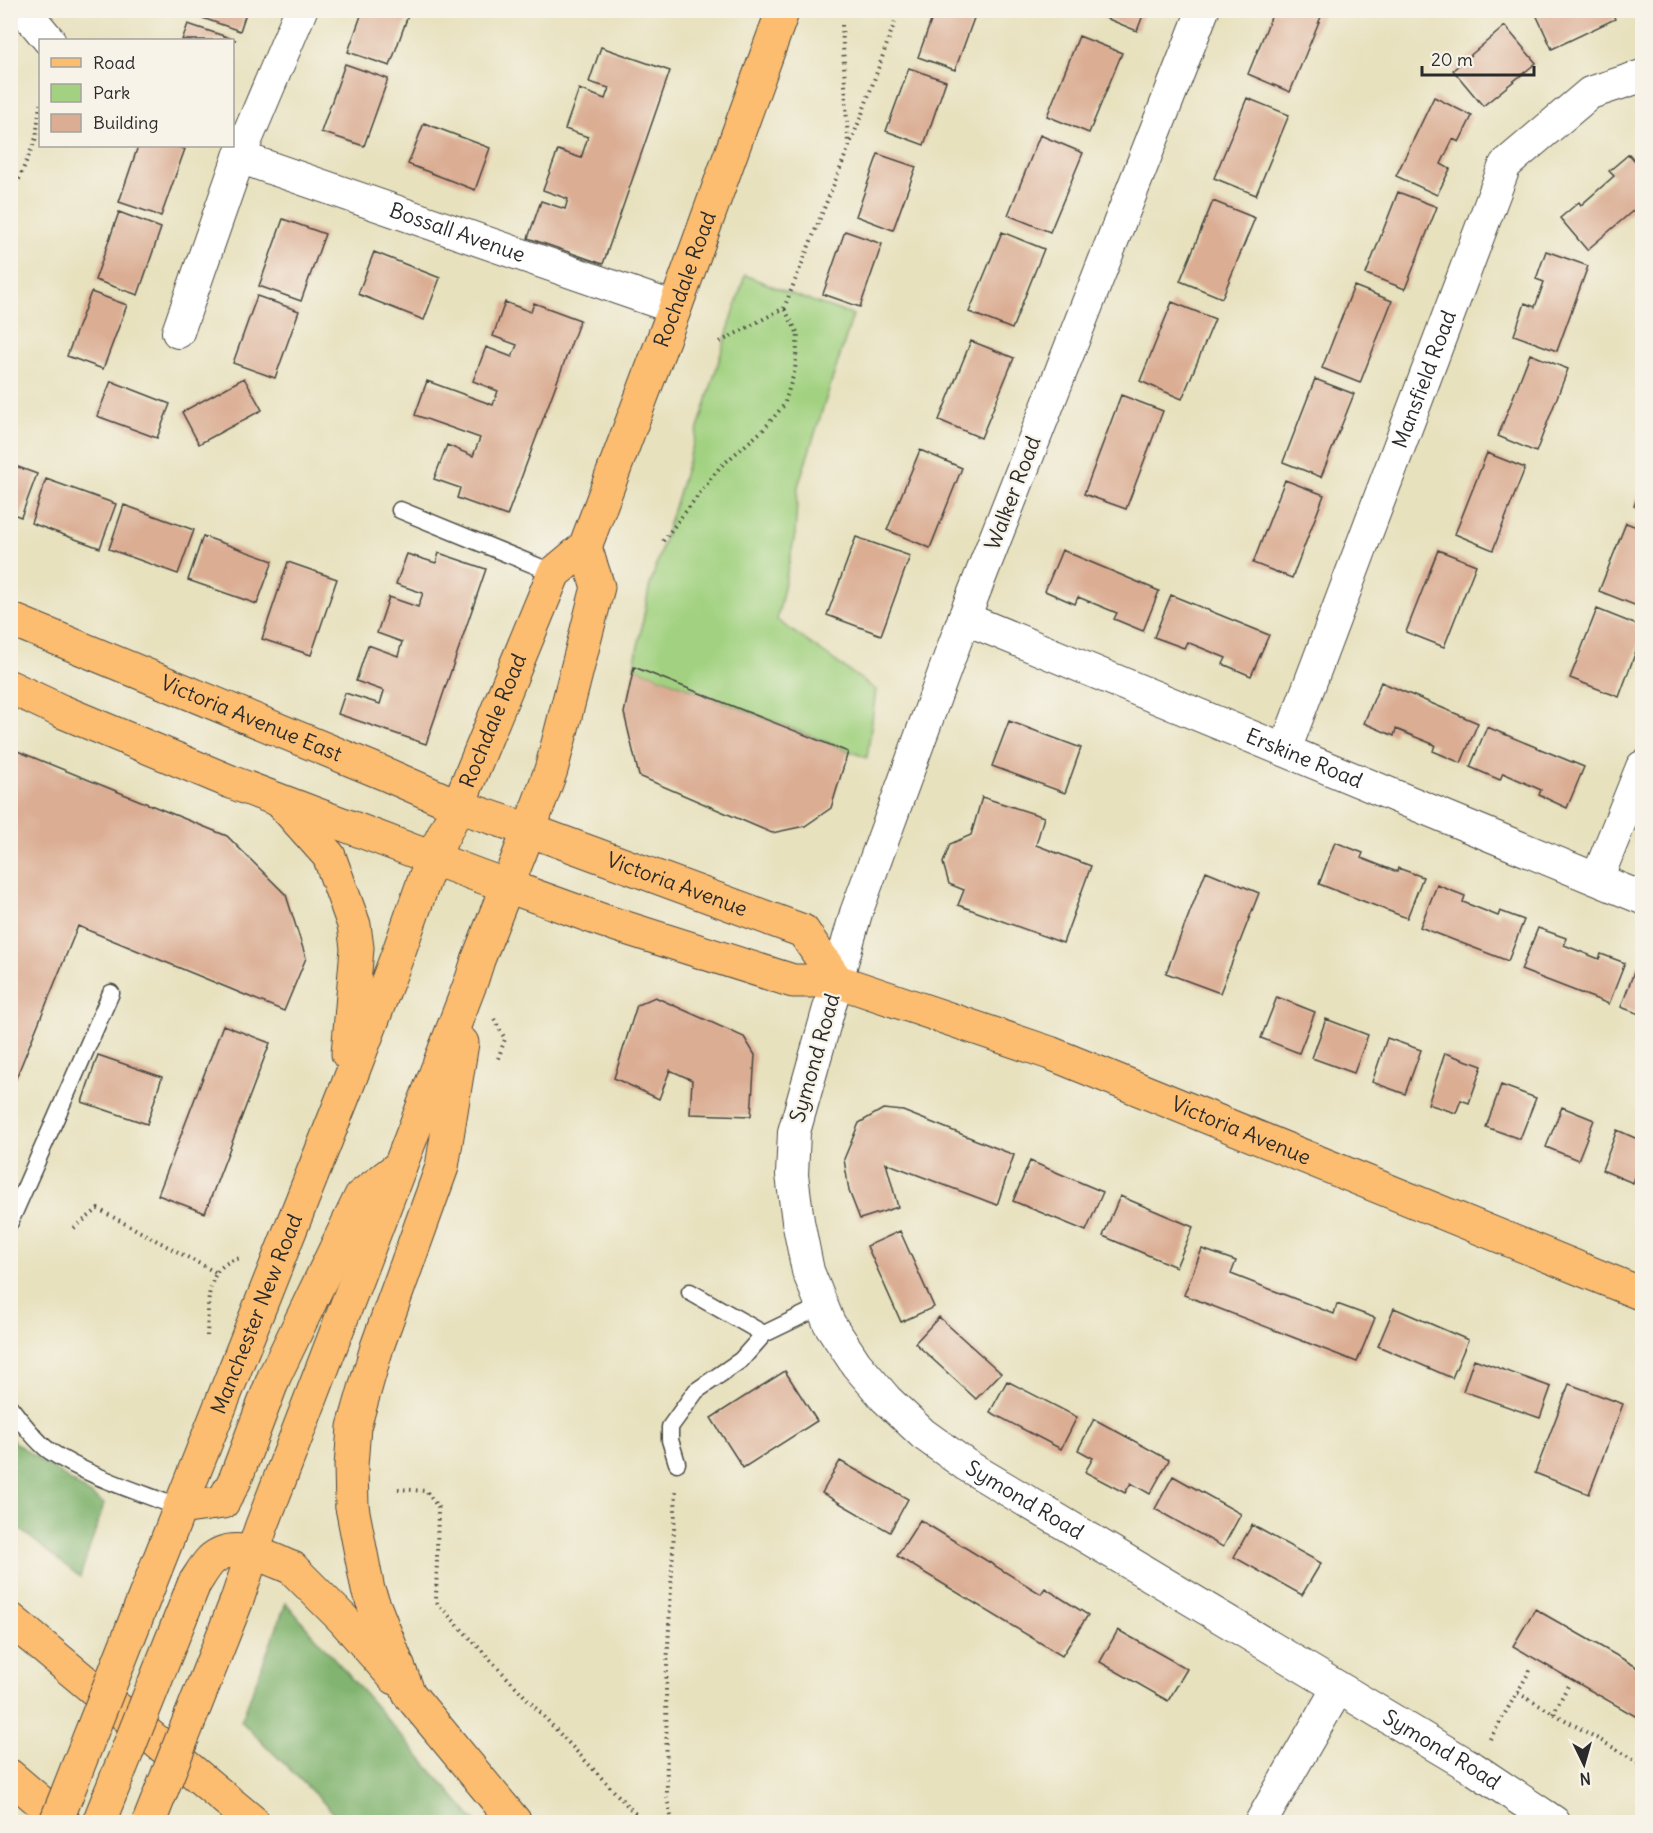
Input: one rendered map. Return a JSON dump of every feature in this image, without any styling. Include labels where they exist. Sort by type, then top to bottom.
[{"type":"main road","name":"Rochdale Road","points":[[458,806],[554,573],[585,547],[783,10]]},
{"type":"main road","points":[[149,1822],[237,1600],[253,1551],[551,770],[598,587],[585,547]]},
{"type":"main road","name":"Victoria Avenue East","points":[[10,619],[458,806],[493,818]]},
{"type":"main road","points":[[10,687],[61,711],[231,782],[432,858]]},
{"type":"main road","points":[[278,798],[329,856],[354,925],[357,948],[345,1092]]},
{"type":"main road","name":"Manchester New Road","points":[[56,1822],[345,1092],[432,858],[458,806]]},
{"type":"main road","name":"Victoria Avenue","points":[[493,818],[803,931],[837,981]]},
{"type":"main road","name":"Victoria Avenue","points":[[432,858],[604,921],[793,981],[837,981],[1050,1053],[1642,1294]]},
{"type":"main road","points":[[409,1694],[368,1590],[352,1507],[351,1466],[354,1427],[377,1347],[442,1167],[472,979]]},
{"type":"main road","points":[[180,1508],[222,1502],[235,1480],[274,1377],[361,1196],[400,1166]]},
{"type":"main road","points":[[99,1822],[194,1584],[210,1561],[221,1554],[238,1551],[253,1551],[292,1568],[343,1619],[409,1694],[515,1822]]},
{"type":"main road","points":[[10,1619],[253,1822]]},
{"type":"main road","points":[[10,1776],[64,1822]]},
{"type":"street","points":[[24,10],[48,39]]},
{"type":"street","points":[[178,332],[239,157],[301,10]]},
{"type":"street","name":"Walker Road","points":[[837,981],[856,913],[964,618],[1203,10]]},
{"type":"street","name":"Mansfield Road","points":[[1285,750],[1505,165],[1590,93],[1642,76]]},
{"type":"street","name":"Bossall Avenue","points":[[239,157],[675,308]]},
{"type":"street","name":"Erskine Road","points":[[964,618],[1642,898]]},
{"type":"street","points":[[1597,879],[1642,767]]},
{"type":"street","name":"Symond Road","points":[[837,981],[794,1132],[792,1175],[808,1270],[830,1323],[856,1364],[886,1399],[932,1440],[966,1465],[1473,1768],[1554,1822]]},
{"type":"street","points":[[1261,1822],[1338,1688]]},
{"type":"lane","points":[[400,510],[554,573]]},
{"type":"lane","points":[[10,1222],[111,993]]},
{"type":"lane","points":[[690,1292],[764,1334]]},
{"type":"lane","points":[[677,1463],[670,1440],[670,1426],[696,1391],[741,1360],[764,1334],[822,1306]]},
{"type":"lane","points":[[10,1407],[49,1451],[91,1473],[180,1508]]},
{"type":"path","points":[[720,342],[784,308],[848,148],[899,10]]},
{"type":"path","points":[[842,26],[848,148]]},
{"type":"path","points":[[10,187],[20,179],[36,138],[39,112]]},
{"type":"path","points":[[663,541],[720,467],[763,430],[784,405],[795,370],[798,334],[784,308]]},
{"type":"path","points":[[74,1228],[98,1209],[215,1272]]},
{"type":"path","points":[[672,1822],[667,1797],[666,1686],[677,1463]]},
{"type":"path","points":[[398,1490],[426,1491],[438,1508],[436,1602],[643,1822]]},
{"type":"path","points":[[1473,1768],[1532,1667]]},
{"type":"path","points":[[1553,1714],[1569,1684]]},
{"type":"path","points":[[1518,1693],[1642,1764]]},
{"type":"green space","points":[[745,275],[853,315],[798,486],[795,535],[777,620],[876,690],[867,758],[634,667],[649,589]]},
{"type":"green space","points":[[11,1437],[14,1442],[104,1504],[80,1577],[11,1522]]},
{"type":"green space","points":[[286,1603],[476,1822],[343,1822],[241,1721]]},
{"type":"building","points":[[196,10],[247,10],[240,31],[194,15]]},
{"type":"building","points":[[363,10],[410,10],[390,66],[348,52]]},
{"type":"building","points":[[935,10],[977,10],[955,70],[918,57]]},
{"type":"building","points":[[1095,10],[1145,10],[1137,31],[1094,13]]},
{"type":"building","points":[[1274,10],[1323,12],[1290,92],[1248,74]]},
{"type":"building","points":[[1534,10],[1611,10],[1615,19],[1552,49]]},
{"type":"building","points":[[188,24],[233,39],[182,39]]},
{"type":"building","points":[[1505,26],[1536,63],[1483,106],[1453,70]]},
{"type":"building","points":[[1079,36],[1122,53],[1089,133],[1047,116]]},
{"type":"building","points":[[601,47],[670,71],[603,264],[528,238],[541,201],[565,209],[568,199],[543,190],[558,150],[581,158],[588,137],[565,129],[579,89],[605,99],[609,88],[589,82]]},
{"type":"building","points":[[345,64],[388,79],[364,146],[321,132]]},
{"type":"building","points":[[909,68],[946,81],[924,145],[886,131]]},
{"type":"building","points":[[1434,97],[1472,116],[1459,142],[1453,139],[1441,164],[1450,169],[1437,195],[1396,176]]},
{"type":"building","points":[[1247,98],[1289,115],[1256,195],[1214,178]]},
{"type":"building","points":[[424,123],[490,148],[475,190],[408,164]]},
{"type":"building","points":[[1040,135],[1083,153],[1050,232],[1008,215]]},
{"type":"building","points":[[138,147],[185,149],[161,216],[119,202]]},
{"type":"building","points":[[878,154],[916,167],[893,230],[856,216]]},
{"type":"building","points":[[1629,154],[1642,169],[1642,203],[1587,250],[1560,218],[1579,202],[1581,205],[1614,176],[1609,171]]},
{"type":"building","points":[[1398,192],[1437,207],[1405,289],[1366,274]]},
{"type":"building","points":[[1213,201],[1255,218],[1222,298],[1180,281]]},
{"type":"building","points":[[119,212],[161,228],[138,295],[95,280]]},
{"type":"building","points":[[283,219],[325,234],[301,301],[259,286]]},
{"type":"building","points":[[845,231],[882,244],[860,307],[823,294]]},
{"type":"building","points":[[1002,232],[1044,249],[1012,329],[969,312]]},
{"type":"building","points":[[1546,251],[1588,266],[1557,351],[1514,335],[1525,303],[1535,307],[1544,282],[1536,279]]},
{"type":"building","points":[[374,252],[440,278],[424,320],[358,294]]},
{"type":"building","points":[[1354,286],[1392,301],[1360,383],[1322,368]]},
{"type":"building","points":[[91,292],[127,305],[103,369],[67,356]]},
{"type":"building","points":[[257,296],[299,311],[275,378],[233,363]]},
{"type":"building","points":[[505,302],[531,312],[534,303],[580,320],[507,516],[457,498],[460,488],[434,479],[447,445],[473,456],[480,438],[415,415],[427,381],[493,405],[498,391],[473,381],[486,347],[512,357],[517,345],[493,336]]},
{"type":"building","points":[[1172,302],[1215,319],[1182,399],[1140,381]]},
{"type":"building","points":[[971,341],[1014,358],[981,438],[939,420]]},
{"type":"building","points":[[1530,354],[1568,369],[1536,452],[1498,436]]},
{"type":"building","points":[[244,378],[262,410],[199,444],[182,412]]},
{"type":"building","points":[[1315,379],[1354,394],[1321,477],[1283,462]]},
{"type":"building","points":[[111,381],[170,404],[157,438],[97,416]]},
{"type":"building","points":[[1121,395],[1163,411],[1126,509],[1084,494]]},
{"type":"building","points":[[920,450],[962,468],[930,548],[887,530]]},
{"type":"building","points":[[1487,453],[1525,468],[1493,550],[1455,534]]},
{"type":"building","points":[[10,464],[37,474],[21,517],[10,513]]},
{"type":"building","points":[[46,479],[116,504],[100,548],[31,523]]},
{"type":"building","points":[[1285,480],[1324,495],[1292,578],[1253,563]]},
{"type":"building","points":[[1642,485],[1642,509],[1634,506]]},
{"type":"building","points":[[124,505],[194,530],[178,574],[109,549]]},
{"type":"building","points":[[1626,523],[1642,529],[1642,608],[1599,591]]},
{"type":"building","points":[[203,536],[273,561],[257,604],[188,580]]},
{"type":"building","points":[[856,537],[910,556],[881,635],[827,615]]},
{"type":"building","points":[[1062,550],[1159,591],[1143,631],[1114,619],[1117,613],[1078,597],[1075,604],[1045,591]]},
{"type":"building","points":[[1438,550],[1476,565],[1444,647],[1406,632]]},
{"type":"building","points":[[439,553],[486,569],[426,744],[338,714],[345,693],[380,704],[384,691],[356,681],[368,645],[398,656],[402,642],[377,633],[389,597],[418,607],[423,593],[396,584],[407,554],[436,563]]},
{"type":"building","points":[[288,562],[337,579],[311,655],[262,639]]},
{"type":"building","points":[[1171,595],[1269,635],[1251,676],[1223,664],[1226,658],[1187,642],[1184,648],[1154,637]]},
{"type":"building","points":[[1597,609],[1642,627],[1642,635],[1619,697],[1570,678]]},
{"type":"building","points":[[634,667],[848,752],[831,808],[805,826],[772,833],[639,776],[624,713]]},
{"type":"building","points":[[1381,682],[1478,723],[1461,763],[1433,751],[1435,745],[1396,729],[1394,736],[1364,723]]},
{"type":"building","points":[[1009,721],[1081,748],[1065,793],[992,766]]},
{"type":"building","points":[[1487,727],[1584,767],[1567,808],[1539,795],[1541,790],[1503,773],[1500,780],[1470,767]]},
{"type":"building","points":[[10,748],[227,836],[286,895],[306,958],[284,1011],[78,926],[10,1093]]},
{"type":"building","points":[[982,797],[1044,817],[1036,845],[1091,866],[1063,943],[958,905],[964,890],[949,884],[943,863],[950,844],[971,835]]},
{"type":"building","points":[[1335,842],[1363,853],[1361,858],[1397,872],[1398,868],[1423,877],[1407,918],[1319,884]]},
{"type":"building","points":[[1206,871],[1259,893],[1220,993],[1166,973]]},
{"type":"building","points":[[1437,885],[1465,896],[1463,902],[1498,916],[1500,911],[1524,920],[1508,961],[1420,927]]},
{"type":"building","points":[[1538,928],[1566,938],[1564,945],[1599,959],[1601,954],[1625,963],[1609,1004],[1521,970]]},
{"type":"building","points":[[1637,964],[1642,966],[1642,1015],[1621,1007]]},
{"type":"building","points":[[655,997],[744,1037],[755,1055],[751,1116],[690,1114],[692,1080],[670,1070],[659,1099],[614,1078],[637,1005]]},
{"type":"building","points":[[1277,997],[1315,1012],[1299,1053],[1261,1038]]},
{"type":"building","points":[[1326,1019],[1368,1035],[1354,1073],[1312,1058]]},
{"type":"building","points":[[223,1025],[270,1043],[205,1213],[158,1195]]},
{"type":"building","points":[[1387,1038],[1421,1050],[1405,1094],[1372,1082]]},
{"type":"building","points":[[1445,1053],[1482,1066],[1469,1103],[1461,1100],[1456,1113],[1428,1104]]},
{"type":"building","points":[[98,1055],[162,1077],[147,1124],[82,1102]]},
{"type":"building","points":[[1501,1085],[1536,1098],[1520,1139],[1486,1127]]},
{"type":"building","points":[[1562,1107],[1594,1120],[1578,1160],[1546,1147]]},
{"type":"building","points":[[883,1109],[903,1111],[1014,1155],[997,1205],[886,1163],[898,1207],[860,1219],[849,1191],[844,1159],[859,1123]]},
{"type":"building","points":[[1617,1130],[1642,1141],[1642,1159],[1633,1183],[1602,1170]]},
{"type":"building","points":[[1030,1161],[1103,1192],[1086,1231],[1013,1201]]},
{"type":"building","points":[[1120,1196],[1193,1227],[1176,1267],[1103,1236]]},
{"type":"building","points":[[900,1231],[934,1307],[901,1322],[867,1246]]},
{"type":"building","points":[[1202,1249],[1236,1261],[1231,1274],[1334,1314],[1337,1304],[1375,1318],[1357,1362],[1184,1295]]},
{"type":"building","points":[[1394,1308],[1468,1340],[1452,1378],[1378,1346]]},
{"type":"building","points":[[939,1317],[1001,1373],[976,1399],[915,1343]]},
{"type":"building","points":[[1474,1359],[1551,1387],[1540,1418],[1463,1391]]},
{"type":"building","points":[[785,1371],[817,1421],[743,1468],[711,1418]]},
{"type":"building","points":[[1007,1381],[1077,1417],[1061,1449],[990,1412]]},
{"type":"building","points":[[1569,1384],[1623,1404],[1589,1494],[1535,1473]]},
{"type":"building","points":[[1094,1419],[1169,1460],[1150,1494],[1131,1483],[1125,1493],[1085,1472],[1093,1458],[1078,1450]]},
{"type":"building","points":[[840,1461],[908,1499],[890,1532],[822,1493]]},
{"type":"building","points":[[1173,1476],[1241,1514],[1223,1547],[1155,1509]]},
{"type":"building","points":[[920,1520],[1041,1594],[1045,1588],[1088,1615],[1062,1656],[897,1556]]},
{"type":"building","points":[[1252,1525],[1321,1563],[1302,1595],[1234,1557]]},
{"type":"building","points":[[1535,1609],[1642,1670],[1642,1720],[1513,1646]]},
{"type":"building","points":[[1118,1630],[1187,1669],[1168,1701],[1100,1662]]}]
